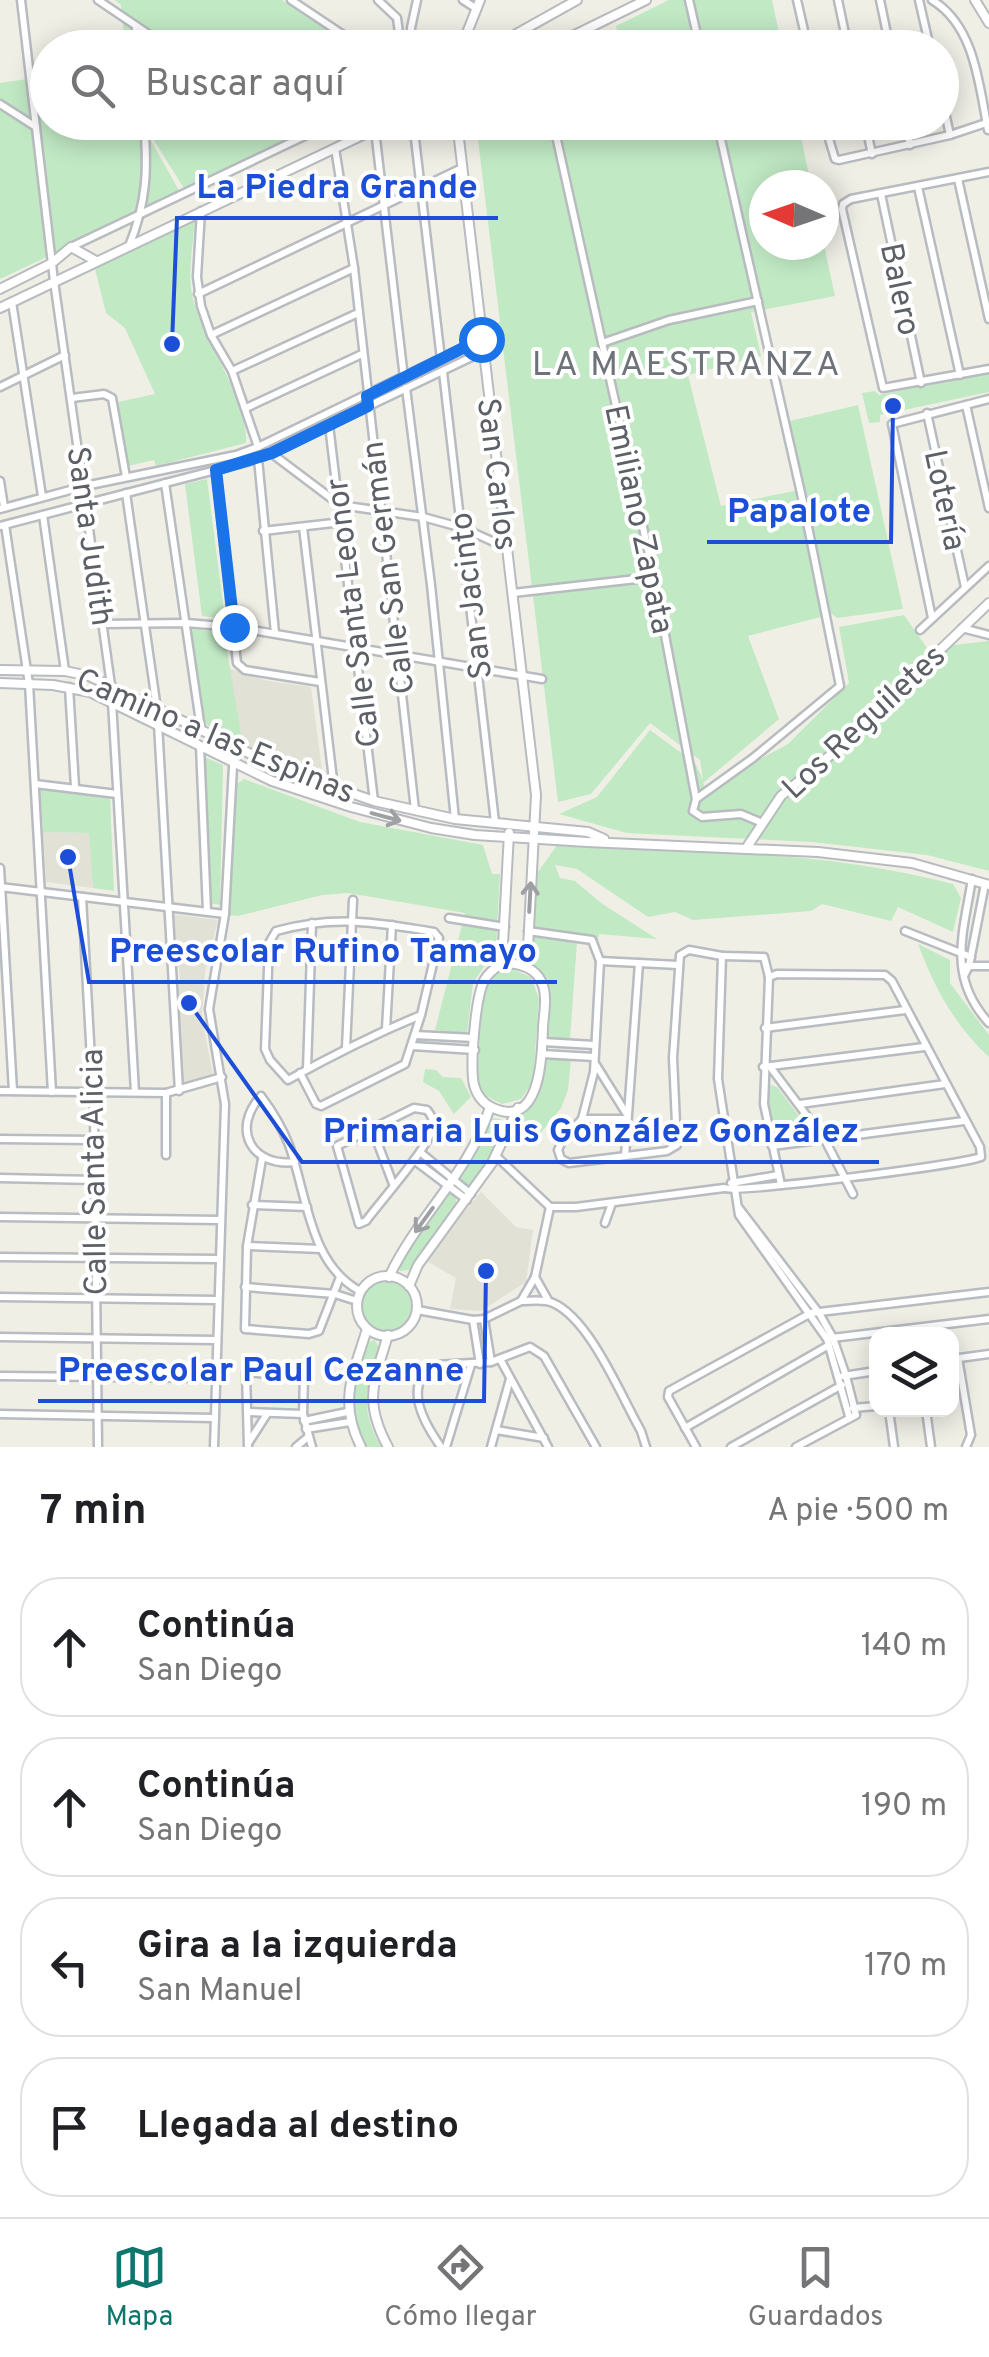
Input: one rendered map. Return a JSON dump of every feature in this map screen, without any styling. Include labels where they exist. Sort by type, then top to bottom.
[{"type":"street","name":"Santa Judith","points":[[22,0],[30,73]]},
{"type":"street","points":[[98,0],[142,30]]},
{"type":"street","points":[[291,0],[337,30]]},
{"type":"street","points":[[378,0],[393,12],[400,30]]},
{"type":"street","points":[[404,30],[411,28],[417,0]]},
{"type":"street","points":[[463,0],[478,5],[468,30]]},
{"type":"street","points":[[525,30],[577,0]]},
{"type":"street","points":[[585,30],[646,0]]},
{"type":"street","points":[[689,0],[696,30]]},
{"type":"street","points":[[797,0],[804,30]]},
{"type":"street","points":[[838,0],[844,30]]},
{"type":"street","points":[[880,0],[886,30]]},
{"type":"street","points":[[920,0],[926,30]]},
{"type":"street","points":[[932,0],[954,17],[964,33],[988,126],[959,133]]},
{"type":"street","points":[[975,0],[989,23]]},
{"type":"street","points":[[136,26],[136,30]]},
{"type":"street","points":[[0,104],[30,123]]},
{"type":"street","name":"Santa Judith","points":[[38,140],[111,685],[135,1092]]},
{"type":"street","points":[[128,246],[143,212],[148,164],[146,140]]},
{"type":"street","points":[[0,289],[52,263],[71,246],[296,140]]},
{"type":"street","points":[[0,308],[351,140]]},
{"type":"street","points":[[376,140],[404,378]]},
{"type":"street","points":[[415,140],[441,359]]},
{"type":"street","name":"San Carlos","points":[[460,140],[536,795],[526,967]]},
{"type":"street","name":"Emiliano Zapata","points":[[557,140],[654,577],[696,798]]},
{"type":"street","points":[[721,140],[840,686],[753,758],[696,798],[692,807],[698,816],[736,813],[760,822]]},
{"type":"street","points":[[829,140],[834,159],[934,140]]},
{"type":"street","points":[[869,140],[872,154]]},
{"type":"street","points":[[909,140],[910,146]]},
{"type":"street","name":"Calle San Germán","points":[[335,147],[354,268],[415,811]]},
{"type":"street","points":[[198,294],[462,168]]},
{"type":"street","points":[[989,172],[851,199],[843,204],[883,388],[989,369]]},
{"type":"street","points":[[958,179],[989,319]]},
{"type":"street","points":[[918,187],[960,375]]},
{"type":"street","name":"Balero","points":[[881,194],[921,383]]},
{"type":"street","points":[[201,210],[198,294],[211,334],[232,371],[258,447]]},
{"type":"street","points":[[71,246],[96,261]]},
{"type":"street","points":[[211,334],[354,268]]},
{"type":"street","points":[[602,343],[669,320],[758,301]]},
{"type":"street","points":[[12,302],[42,496]]},
{"type":"street","points":[[232,371],[358,313]]},
{"type":"street","points":[[0,481],[2,508],[258,447],[481,339]]},
{"type":"street","points":[[52,1092],[28,670],[2,526],[258,459],[482,352]]},
{"type":"street","points":[[0,387],[65,354]]},
{"type":"street","points":[[246,408],[362,354]]},
{"type":"street","name":"San Jacinto","points":[[443,371],[496,822]]},
{"type":"street","points":[[406,388],[455,819]]},
{"type":"street","points":[[72,398],[104,394],[112,398],[126,477]]},
{"type":"street","points":[[932,618],[891,428],[894,421],[989,399]]},
{"type":"street","points":[[966,405],[989,508]]},
{"type":"street","name":"Lotería","points":[[927,412],[965,587]]},
{"type":"street","name":"Calle Santa Leonor","points":[[329,425],[374,801]]},
{"type":"street","points":[[272,453],[340,505],[423,517],[463,528],[508,548]]},
{"type":"street","points":[[258,459],[275,633]]},
{"type":"street","points":[[216,470],[240,668],[320,682]]},
{"type":"street","points":[[165,483],[201,731]]},
{"type":"street","points":[[126,493],[157,709]]},
{"type":"street","points":[[43,514],[65,671]]},
{"type":"street","points":[[263,530],[342,522]]},
{"type":"street","points":[[303,527],[334,788]]},
{"type":"street","points":[[920,630],[989,566]]},
{"type":"street","points":[[513,593],[654,577]]},
{"type":"street","name":"Los Reguiletes","points":[[747,847],[760,822],[781,796],[832,753],[989,603]]},
{"type":"street","points":[[104,624],[234,627],[542,679]]},
{"type":"street","points":[[962,628],[989,635]]},
{"type":"street","name":"Camino a las Espinas","points":[[0,670],[65,671],[111,685],[234,748],[374,801],[455,819],[588,832],[608,840]]},
{"type":"street","name":"Camino a las Espinas","points":[[0,683],[69,686],[112,702],[297,791],[411,824],[453,832],[747,847],[912,863],[987,884]]},
{"type":"street","points":[[69,686],[75,787]]},
{"type":"street","points":[[158,724],[179,1091]]},
{"type":"street","points":[[200,746],[207,911]]},
{"type":"street","points":[[214,1447],[224,1104],[209,1009],[226,914],[234,748]]},
{"type":"street","points":[[35,784],[117,794]]},
{"type":"street","points":[[502,964],[510,823]]},
{"type":"street","points":[[0,868],[12,1092]]},
{"type":"street","points":[[972,879],[960,965],[976,1006],[989,1023]]},
{"type":"street","points":[[963,977],[970,962],[987,884]]},
{"type":"street","points":[[0,887],[226,914]]},
{"type":"street","name":"Calle Santa Alicia","points":[[82,897],[93,1091],[98,1447]]},
{"type":"street","points":[[346,1049],[353,900]]},
{"type":"street","points":[[449,918],[505,926]]},
{"type":"street","points":[[312,923],[303,1071],[316,1104],[321,1106],[402,1067],[412,1046],[421,1015],[440,938],[434,932],[352,919],[312,923],[276,930],[269,943],[266,1053],[288,1080],[303,1071],[386,1029],[421,1015]]},
{"type":"street","points":[[386,1029],[392,925]]},
{"type":"street","points":[[528,930],[592,940],[600,961],[595,1060],[582,1120],[559,1144],[561,1159],[576,1163],[667,1151],[677,1146],[673,1058],[680,954],[686,950],[715,952],[722,958],[764,957],[769,976],[764,1104],[781,1185]]},
{"type":"street","points":[[904,931],[970,962],[989,966]]},
{"type":"street","points":[[722,958],[718,1079],[738,1208],[742,1220],[815,1313],[843,1379],[850,1411]]},
{"type":"street","points":[[600,961],[678,965]]},
{"type":"street","points":[[625,1156],[639,962]]},
{"type":"street","points":[[960,965],[970,962]]},
{"type":"street","points":[[409,1286],[390,1277],[370,1282],[360,1291],[357,1302],[367,1329],[388,1335],[406,1328],[417,1310],[409,1286],[418,1265],[496,1156],[518,1108],[537,1089],[543,1042],[543,987],[526,967],[502,964],[489,974],[482,987],[474,1084],[490,1107],[518,1108]]},
{"type":"street","points":[[496,1156],[550,1207],[724,1188],[734,1191],[975,1159],[982,1154],[885,975],[769,976]]},
{"type":"street","points":[[976,1006],[989,1004]]},
{"type":"street","points":[[765,1028],[906,1010]]},
{"type":"street","points":[[415,1034],[476,1038]]},
{"type":"street","points":[[543,1042],[594,1045]]},
{"type":"street","points":[[412,1046],[475,1050]]},
{"type":"street","points":[[767,1067],[924,1046]]},
{"type":"street","points":[[542,1054],[595,1060]]},
{"type":"street","points":[[595,1060],[628,1117]]},
{"type":"street","points":[[767,1067],[800,1104],[846,1175],[853,1194]]},
{"type":"street","points":[[0,1091],[166,1093],[222,1077]]},
{"type":"street","points":[[800,1104],[944,1084]]},
{"type":"street","points":[[166,1093],[166,1156]]},
{"type":"street","points":[[614,1094],[630,1093]]},
{"type":"street","points":[[294,1162],[277,1164],[262,1158],[251,1143],[247,1126],[250,1111],[261,1096],[275,1114],[294,1162],[321,1248],[340,1277],[360,1291]]},
{"type":"street","points":[[390,1277],[404,1248],[475,1147],[490,1107]]},
{"type":"street","points":[[414,1108],[424,1108],[433,1126],[414,1160],[366,1221],[359,1224],[336,1148],[372,1128],[414,1108]]},
{"type":"street","points":[[582,1120],[628,1117]]},
{"type":"street","points":[[772,1146],[965,1121]]},
{"type":"street","points":[[372,1128],[392,1184]]},
{"type":"street","points":[[0,1138],[94,1140]]},
{"type":"street","points":[[420,1152],[469,1197]]},
{"type":"street","points":[[262,1158],[247,1246],[246,1329],[316,1332],[322,1328],[340,1277]]},
{"type":"street","points":[[414,1160],[452,1182]]},
{"type":"street","points":[[724,1188],[732,1181],[778,1174]]},
{"type":"street","points":[[0,1178],[95,1180]]},
{"type":"street","points":[[606,1223],[612,1203]]},
{"type":"street","points":[[252,1205],[307,1207]]},
{"type":"street","points":[[521,1301],[535,1277],[550,1207]]},
{"type":"street","points":[[0,1217],[219,1220]]},
{"type":"street","points":[[247,1246],[321,1248]]},
{"type":"street","points":[[0,1258],[218,1259]]},
{"type":"street","points":[[535,1277],[549,1301],[582,1327],[641,1430],[646,1447]]},
{"type":"street","points":[[245,1286],[335,1294],[357,1302]]},
{"type":"street","points":[[696,1447],[668,1397],[669,1391],[815,1313],[989,1292]]},
{"type":"street","points":[[0,1297],[217,1300]]},
{"type":"street","points":[[417,1310],[473,1320],[484,1319],[521,1301],[549,1301]]},
{"type":"street","points":[[484,1319],[496,1360],[548,1447]]},
{"type":"street","points":[[686,1428],[829,1341],[989,1319]]},
{"type":"street","points":[[473,1320],[480,1364]]},
{"type":"street","points":[[361,1447],[349,1417],[350,1384],[367,1329]]},
{"type":"street","points":[[388,1335],[371,1399],[376,1423],[388,1447]]},
{"type":"street","points":[[0,1337],[216,1340]]},
{"type":"street","points":[[443,1447],[418,1408],[417,1392],[430,1366],[480,1364],[528,1348],[540,1350],[596,1447]]},
{"type":"street","points":[[959,1358],[989,1354]]},
{"type":"street","points":[[443,1447],[470,1365]]},
{"type":"street","points":[[248,1446],[246,1372],[302,1375],[305,1425],[312,1447]]},
{"type":"street","points":[[731,1447],[843,1379],[869,1373]]},
{"type":"street","points":[[959,1374],[971,1435],[966,1447]]},
{"type":"street","points":[[0,1376],[215,1378]]},
{"type":"street","points":[[490,1447],[510,1378]]},
{"type":"street","points":[[959,1397],[965,1397]]},
{"type":"street","points":[[796,1447],[850,1411],[869,1407]]},
{"type":"street","points":[[248,1412],[305,1425],[349,1417]]},
{"type":"street","points":[[0,1414],[214,1418]]},
{"type":"street","points":[[248,1446],[267,1414]]},
{"type":"street","points":[[890,1417],[894,1447]]},
{"type":"street","points":[[927,1417],[931,1447]]},
{"type":"street","points":[[296,1447],[305,1425]]},
{"type":"street","points":[[496,1430],[544,1438]]},
{"type":"shaded area","points":[[228,668],[264,680],[311,687],[323,777],[245,744]]},
{"type":"shaded area","points":[[43,832],[90,833],[93,888],[46,882]]},
{"type":"shaded area","points":[[171,914],[218,920],[205,972],[202,1019],[213,1074],[181,1085],[175,988],[180,981],[179,968],[174,963]]},
{"type":"shaded area","points":[[481,1192],[516,1227],[533,1230],[526,1282],[481,1311],[450,1309],[456,1278],[428,1262],[443,1236]]},
{"type":"green space","points":[[115,0],[282,0],[327,30],[123,30],[121,5]]},
{"type":"green space","points":[[669,0],[772,0],[778,30],[617,30],[616,26]]},
{"type":"green space","points":[[30,79],[30,140],[151,140],[181,194],[0,279],[0,83]]},
{"type":"green space","points":[[154,140],[289,140],[185,190]]},
{"type":"green space","points":[[478,140],[802,140],[808,170],[749,170],[749,260],[827,260],[835,296],[751,312],[761,356],[688,375],[721,506],[804,489],[790,421],[858,405],[903,609],[837,618],[832,614],[748,636],[779,719],[703,783],[706,788],[788,744],[849,683],[839,627],[904,615],[927,648],[989,641],[989,871],[927,855],[812,842],[627,833],[559,814],[597,797],[650,730],[695,763],[703,780],[700,760],[650,723],[591,794],[558,802],[503,348],[489,353],[486,329],[500,322]]},
{"type":"green space","points":[[192,220],[193,299],[241,409],[246,443],[156,466],[154,460],[128,466],[118,402],[155,394],[125,328],[106,313],[94,265]]},
{"type":"green space","points":[[989,373],[989,392],[880,415],[880,422],[869,423],[862,393],[875,391],[879,395]]},
{"type":"green space","points":[[207,479],[225,619],[202,616],[185,484]]},
{"type":"green space","points":[[192,629],[224,633],[243,745],[203,723],[189,632]]},
{"type":"green space","points":[[202,756],[223,765],[220,905],[210,903]]},
{"type":"green space","points":[[244,779],[360,822],[483,845],[492,874],[500,874],[496,949],[473,983],[467,1034],[435,1030],[465,913],[348,893],[228,915],[234,786]]},
{"type":"green space","points":[[40,789],[110,796],[114,891],[93,888],[89,833],[43,832]]},
{"type":"green space","points":[[557,845],[756,854],[856,864],[953,884],[961,898],[953,932],[898,907],[891,921],[822,904],[811,911],[693,920],[675,912],[648,917],[577,869],[555,865],[560,878],[575,881],[657,939],[599,934],[598,941],[577,942],[570,1039],[546,1038],[546,988],[530,960],[531,904],[536,875]]},
{"type":"green space","points":[[918,944],[950,960],[950,983],[989,1035],[989,1057],[947,1005]]},
{"type":"green space","points":[[511,969],[531,977],[539,999],[533,1081],[521,1099],[502,1104],[482,1094],[477,1080],[483,990],[493,974]]},
{"type":"green space","points":[[545,1059],[571,1059],[568,1090],[561,1108],[538,1136],[513,1128],[541,1085]]},
{"type":"green space","points":[[425,1069],[436,1070],[443,1077],[461,1078],[471,1097],[454,1114],[439,1091],[423,1082]]},
{"type":"green space","points":[[766,1087],[777,1087],[814,1136],[773,1141]]},
{"type":"green space","points":[[492,1118],[501,1119],[496,1146],[480,1174],[467,1187],[459,1181],[460,1177]]},
{"type":"green space","points":[[449,1194],[456,1195],[456,1205],[409,1270],[400,1271],[398,1261]]},
{"type":"green space","points":[[385,1280],[403,1288],[411,1306],[403,1324],[385,1332],[367,1324],[359,1306],[367,1288]]},
{"type":"green space","points":[[375,1340],[379,1348],[368,1387],[367,1409],[381,1447],[364,1447],[355,1418],[354,1394],[367,1342]]},
{"type":"place","name":"La Piedra Grande","points":[[172,344]]},
{"type":"place","name":"Papalote","points":[[893,406]]},
{"type":"place","name":"Preescolar Rufino Tamayo","points":[[68,857]]},
{"type":"place","name":"Primaria Luis González González","points":[[189,1003]]},
{"type":"place","name":"Preescolar Paul Cezanne","points":[[486,1271]]},
{"type":"district","name":"LA MAESTRANZA","points":[[687,363]]},
{"type":"route","points":[[234,627],[216,470],[272,453],[368,406],[367,396],[481,339]]}]
